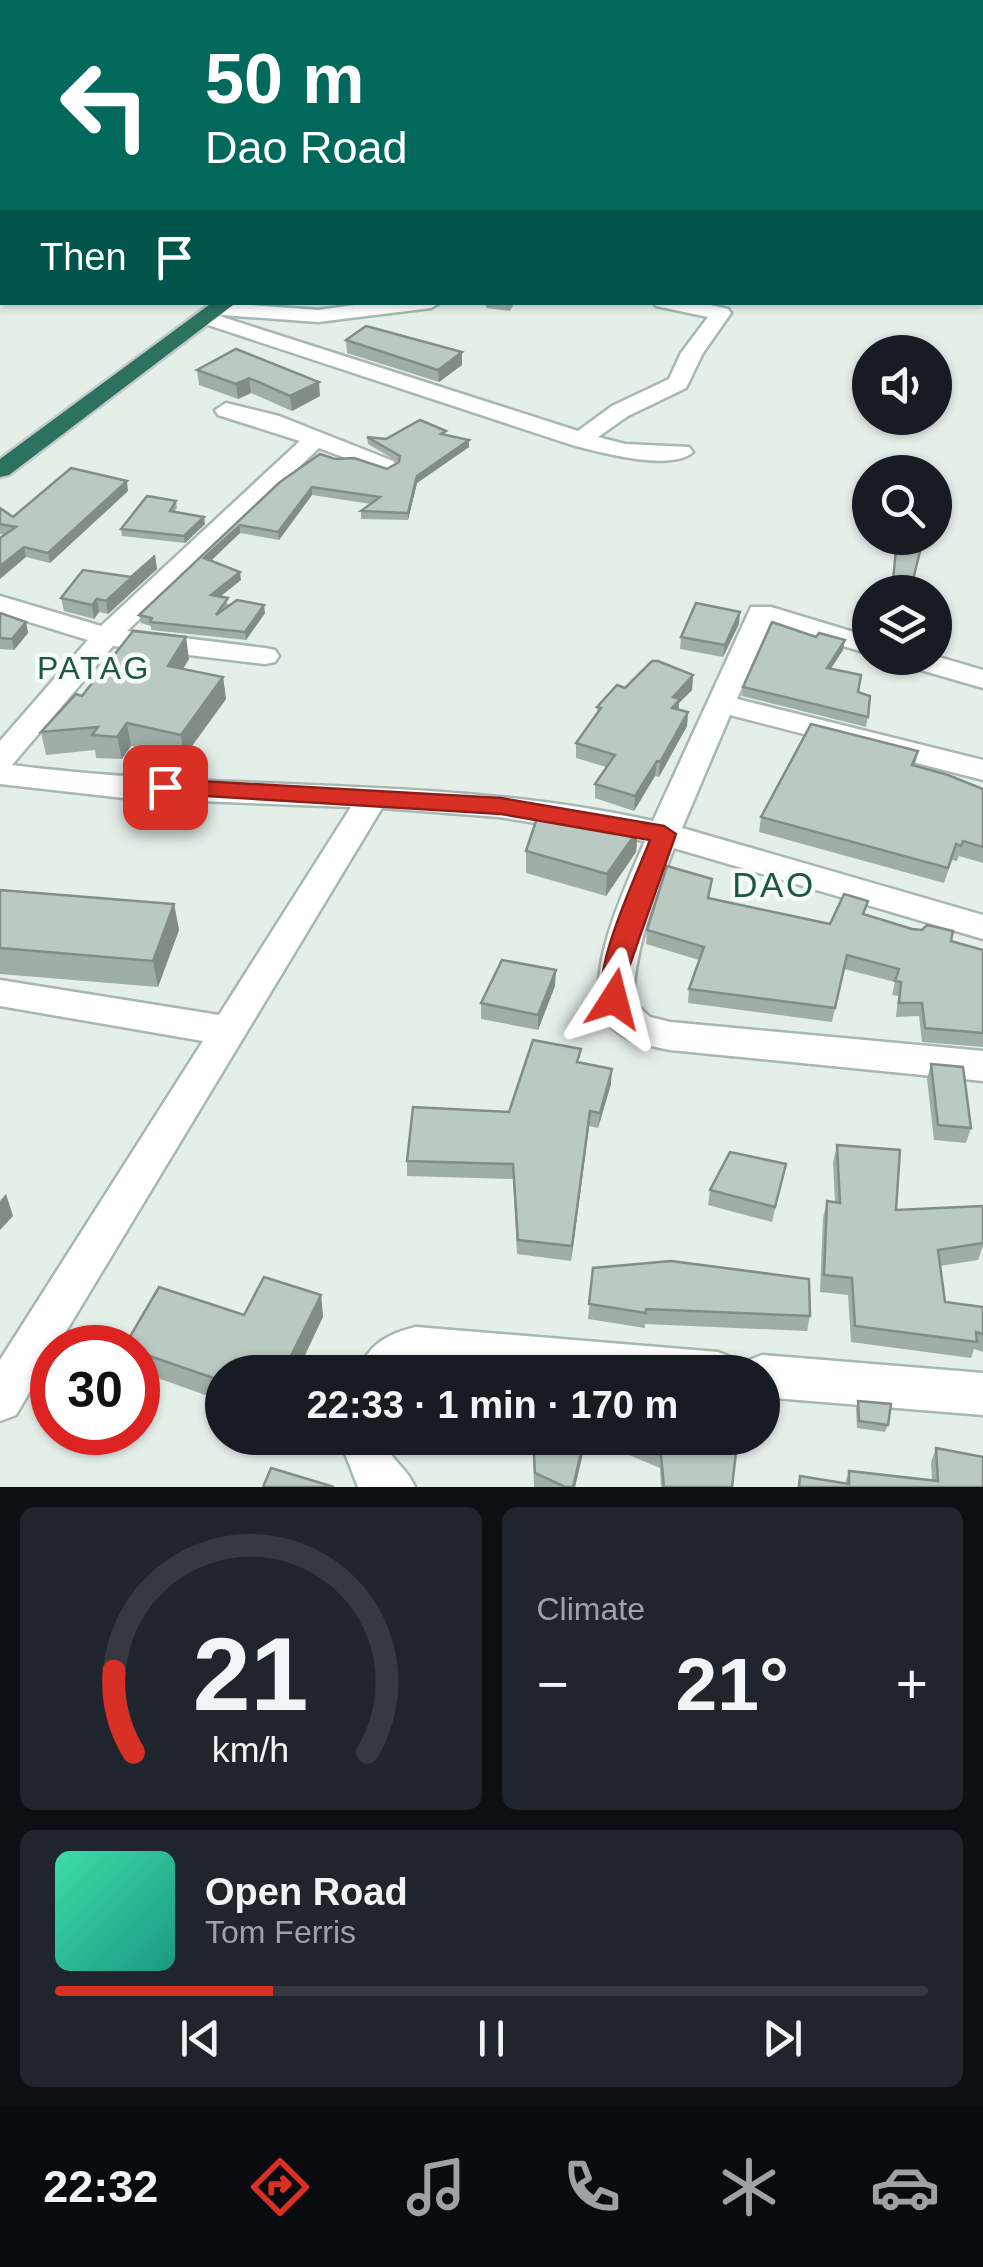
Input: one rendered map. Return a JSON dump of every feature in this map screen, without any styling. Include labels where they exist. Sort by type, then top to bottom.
[{"type":"highway","points":[[0,470],[218,310]]},
{"type":"street","points":[[218,310],[318,316],[407,305]]},
{"type":"street","points":[[580,440],[620,411],[678,383],[692,353],[721,313],[680,305]]},
{"type":"street","points":[[218,310],[580,440],[625,451],[681,452]]},
{"type":"street","points":[[226,410],[317,438],[385,466]]},
{"type":"street","points":[[0,760],[106,637],[212,532],[317,438]]},
{"type":"street","points":[[0,604],[106,637],[265,656]]},
{"type":"street","points":[[852,641],[761,614],[664,834],[615,970],[614,999],[623,1018],[643,1030],[670,1036],[983,1066]]},
{"type":"street","points":[[952,670],[983,679]]},
{"type":"street","points":[[721,704],[983,770]]},
{"type":"street","points":[[0,774],[130,786],[501,806],[664,834],[983,927]]},
{"type":"street","points":[[0,1400],[373,798]]},
{"type":"street","points":[[0,993],[228,1031]]},
{"type":"street","points":[[395,1355],[416,1347],[513,1355]]},
{"type":"street","points":[[780,1377],[983,1394]]},
{"type":"street","points":[[365,1455],[375,1474],[392,1487]]},
{"type":"building","points":[[366,326],[462,352],[438,370],[346,340]]},
{"type":"building","points":[[236,349],[319,382],[290,396],[249,378],[236,384],[197,370]]},
{"type":"building","points":[[420,420],[446,431],[441,434],[469,440],[417,476],[408,513],[361,511],[380,497],[312,487],[278,532],[240,525],[204,558],[240,572],[211,595],[228,598],[216,615],[237,600],[264,605],[245,632],[150,622],[152,618],[139,615],[280,482],[320,454],[335,459],[354,458],[387,469],[399,462],[400,456],[367,437],[386,439]]},
{"type":"building","points":[[71,468],[127,481],[48,553],[24,547],[0,566],[0,538],[16,527],[0,524],[0,508],[13,517]]},
{"type":"building","points":[[147,496],[176,501],[170,511],[204,517],[184,536],[121,529]]},
{"type":"building","points":[[895,555],[919,555],[914,575],[894,575]]},
{"type":"building","points":[[155,556],[106,601],[97,599],[92,605],[61,598],[83,570],[131,577]]},
{"type":"building","points":[[696,603],[740,612],[725,645],[681,637]]},
{"type":"building","points":[[0,613],[26,622],[12,639],[0,638]]},
{"type":"building","points":[[772,622],[816,637],[819,633],[845,640],[827,668],[861,675],[858,692],[870,696],[868,717],[743,687]]},
{"type":"building","points":[[133,631],[186,637],[168,666],[223,677],[181,735],[127,723],[117,737],[92,735],[98,727],[41,732],[76,694],[82,696]]},
{"type":"building","points":[[652,661],[693,675],[673,697],[680,699],[672,708],[688,712],[660,762],[657,761],[635,796],[595,784],[615,755],[576,743],[601,708],[597,707],[617,685],[625,688]]},
{"type":"building","points":[[811,724],[918,751],[912,765],[983,789],[983,847],[963,841],[961,846],[956,844],[948,868],[761,817]]},
{"type":"building","points":[[540,809],[638,830],[607,874],[526,851]]},
{"type":"building","points":[[667,866],[712,879],[708,898],[830,924],[844,894],[868,901],[863,914],[912,929],[922,930],[927,925],[953,931],[951,941],[983,950],[983,1033],[925,1028],[922,1003],[899,1003],[901,982],[895,981],[899,969],[847,955],[835,1008],[689,989],[704,947],[647,930]]},
{"type":"building","points":[[0,890],[174,904],[153,961],[0,948]]},
{"type":"building","points":[[502,960],[556,970],[538,1015],[481,1003]]},
{"type":"building","points":[[533,1040],[581,1049],[577,1062],[612,1069],[600,1113],[590,1111],[572,1246],[518,1240],[513,1164],[407,1161],[413,1107],[509,1112]]},
{"type":"building","points":[[931,1064],[963,1067],[971,1128],[938,1125]]},
{"type":"building","points":[[837,1145],[900,1150],[896,1210],[983,1206],[983,1243],[938,1250],[945,1302],[983,1307],[983,1334],[976,1332],[977,1342],[855,1326],[852,1278],[824,1275],[827,1201],[840,1203]]},
{"type":"building","points":[[730,1152],[786,1164],[775,1207],[710,1190]]},
{"type":"building","points":[[671,1261],[809,1279],[810,1316],[646,1309],[646,1313],[589,1304],[593,1268]]},
{"type":"building","points":[[264,1277],[321,1295],[291,1355],[205,1355],[205,1375],[160,1360],[160,1325],[137,1325],[159,1287],[244,1315]]},
{"type":"building","points":[[858,1401],[891,1404],[888,1425],[859,1421]]},
{"type":"building","points":[[936,1448],[983,1457],[983,1487],[799,1487],[800,1476],[849,1484],[849,1471],[938,1481]]},
{"type":"building","points":[[534,1455],[580,1455],[573,1487],[535,1473]]},
{"type":"building","points":[[661,1455],[736,1455],[732,1487],[664,1487]]},
{"type":"building","points":[[271,1468],[334,1487],[263,1487]]},
{"type":"district","name":"PATAG","points":[[94,668]]},
{"type":"district","name":"DAO","points":[[774,884]]},
{"type":"route","points":[[165,787],[501,806],[578,816],[664,834],[615,970],[614,999]]}]
